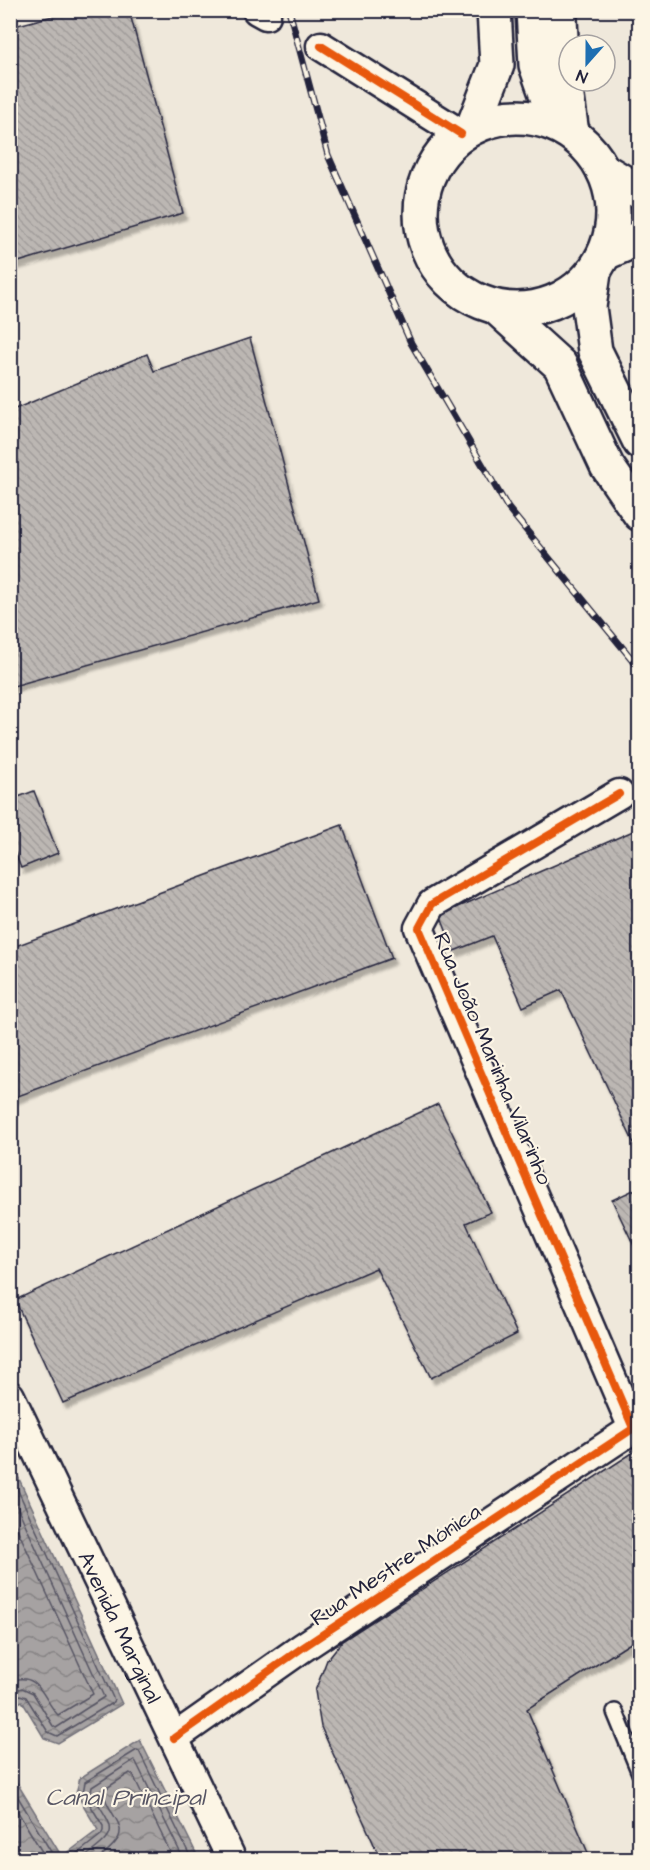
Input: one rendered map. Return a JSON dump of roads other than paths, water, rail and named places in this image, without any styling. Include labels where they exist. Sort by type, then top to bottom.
[{"type":"main road","points":[[467,130],[497,65],[494,10]]},
{"type":"main road","points":[[532,10],[536,65],[566,131]]},
{"type":"main road","points":[[639,238],[599,263],[578,288],[561,299],[540,307],[519,310],[497,308],[476,301],[458,290],[442,275],[430,257],[422,237],[420,215],[422,194],[428,173],[439,154],[467,130],[493,120],[515,117],[537,118],[566,131],[591,151],[603,170],[611,190],[614,212],[612,233],[599,263],[589,308],[595,351],[639,442]]},
{"type":"main road","points":[[603,170],[639,192]]},
{"type":"main road","points":[[497,308],[560,365],[607,466],[639,514]]},
{"type":"street","points":[[562,10],[566,131]]},
{"type":"street","points":[[321,46],[467,130]]},
{"type":"street","name":"Rua João Marinha Vilarinho","points":[[619,794],[432,904],[419,928],[636,1426]]},
{"type":"street","name":"Avenida Marginal","points":[[10,1396],[232,1860]]},
{"type":"street","name":"Rua Mestre Mónica","points":[[174,1738],[302,1648],[636,1426]]},
{"type":"lane","points":[[615,1712],[639,1773]]},
{"type":"water","name":"Canal Principal","points":[[10,1459],[122,1704],[58,1743],[44,1738],[22,1701],[11,1707]]},
{"type":"water","name":"Canal Principal","points":[[140,1740],[199,1859],[11,1859],[11,1773],[62,1857],[98,1830],[76,1793],[80,1778]]},
{"type":"railway","points":[[289,10],[328,155],[411,343],[508,508],[640,669]]}]
